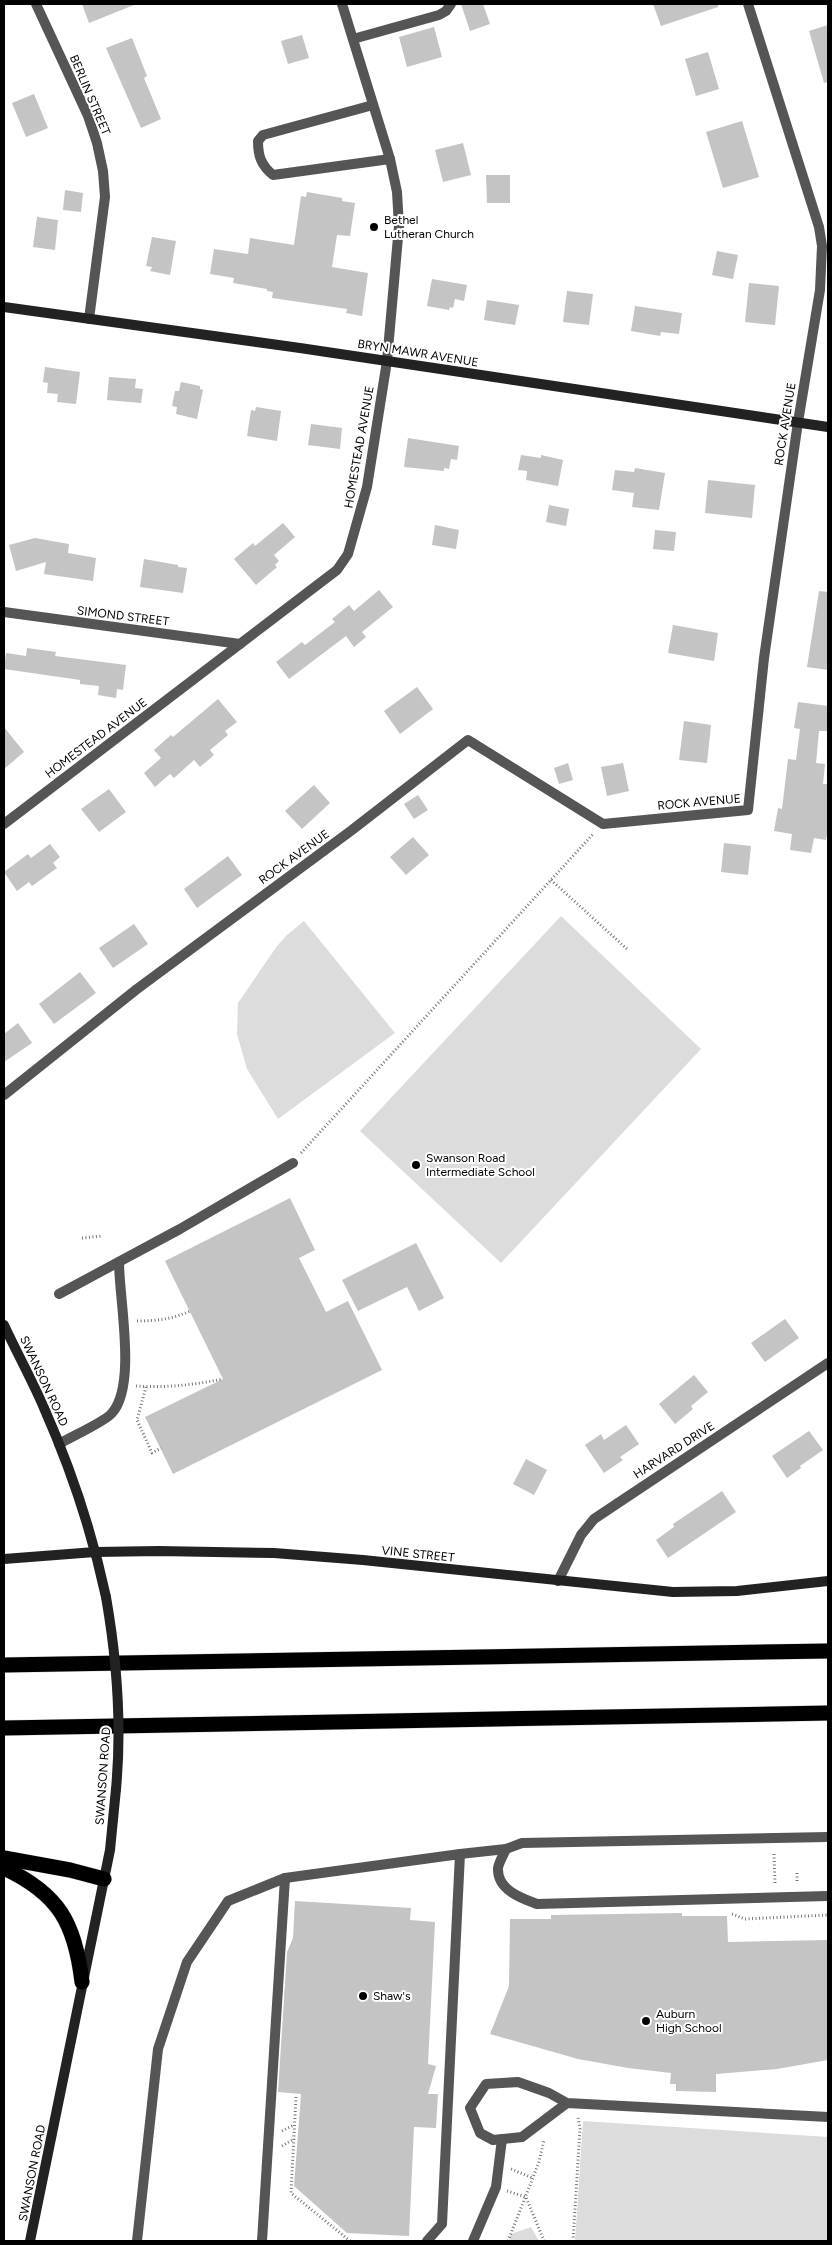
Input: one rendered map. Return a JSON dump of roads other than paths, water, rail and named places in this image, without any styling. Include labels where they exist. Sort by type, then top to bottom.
[{"type":"highway","points":[[4,1665],[828,1650]]},
{"type":"highway","points":[[4,1728],[828,1713]]},
{"type":"highway","points":[[4,1858],[104,1878]]},
{"type":"highway","points":[[4,1868],[28,1879],[58,1908],[73,1934],[79,1956],[82,1982]]},
{"type":"street","name":"BERLIN STREET","points":[[36,4],[88,116],[97,143],[103,171],[105,197],[89,319]]},
{"type":"street","name":"HOMESTEAD AVENUE","points":[[4,824],[337,570],[348,554],[367,487],[387,361],[399,226],[397,192],[390,159],[342,4]]},
{"type":"street","points":[[353,39],[439,15],[446,11],[451,4]]},
{"type":"street","name":"ROCK AVENUE","points":[[4,1095],[137,989],[352,830],[468,740],[602,824],[748,810],[764,658],[798,422],[820,290],[825,239],[748,4]]},
{"type":"street","points":[[373,106],[263,134],[258,141],[258,154],[263,166],[273,174],[390,159]]},
{"type":"street","name":"BRYN MAWR AVENUE","points":[[4,307],[387,361],[828,427]]},
{"type":"street","name":"SIMOND STREET","points":[[4,612],[240,644]]},
{"type":"street","points":[[59,1294],[98,1274],[292,1162]]},
{"type":"street","points":[[59,1444],[112,1414],[122,1395],[126,1337],[119,1284],[119,1262]]},
{"type":"street","name":"SWANSON ROAD","points":[[4,1325],[43,1405],[59,1444],[76,1489],[95,1552],[106,1597],[119,1718],[116,1789],[110,1850],[30,2241]]},
{"type":"street","name":"HARVARD DRIVE","points":[[558,1582],[581,1535],[594,1519],[828,1363]]},
{"type":"street","name":"VINE STREET","points":[[4,1559],[95,1552],[192,1550],[307,1555],[651,1591],[705,1592],[768,1588],[828,1581]]},
{"type":"street","points":[[137,2241],[158,2049],[187,1962],[228,1901],[285,1878],[506,1849],[522,1843],[828,1837]]},
{"type":"street","points":[[506,1849],[498,1868],[503,1884],[515,1897],[538,1904],[828,1896]]},
{"type":"street","points":[[427,2241],[442,2224],[460,1854]]},
{"type":"street","points":[[262,2241],[285,1878]]},
{"type":"street","points":[[567,2103],[522,2137],[493,2140],[480,2133],[470,2108],[486,2084],[518,2082],[549,2093],[567,2103],[828,2117]]},
{"type":"street","points":[[473,2241],[496,2187],[502,2139]]},
{"type":"place","name":"Bethel Lutheran Church","points":[[374,227]]},
{"type":"place","name":"Swanson Road Intermediate School","points":[[416,1165]]},
{"type":"place","name":"Shaw's","points":[[363,1996]]},
{"type":"place","name":"Auburn High School","points":[[646,2021]]}]
